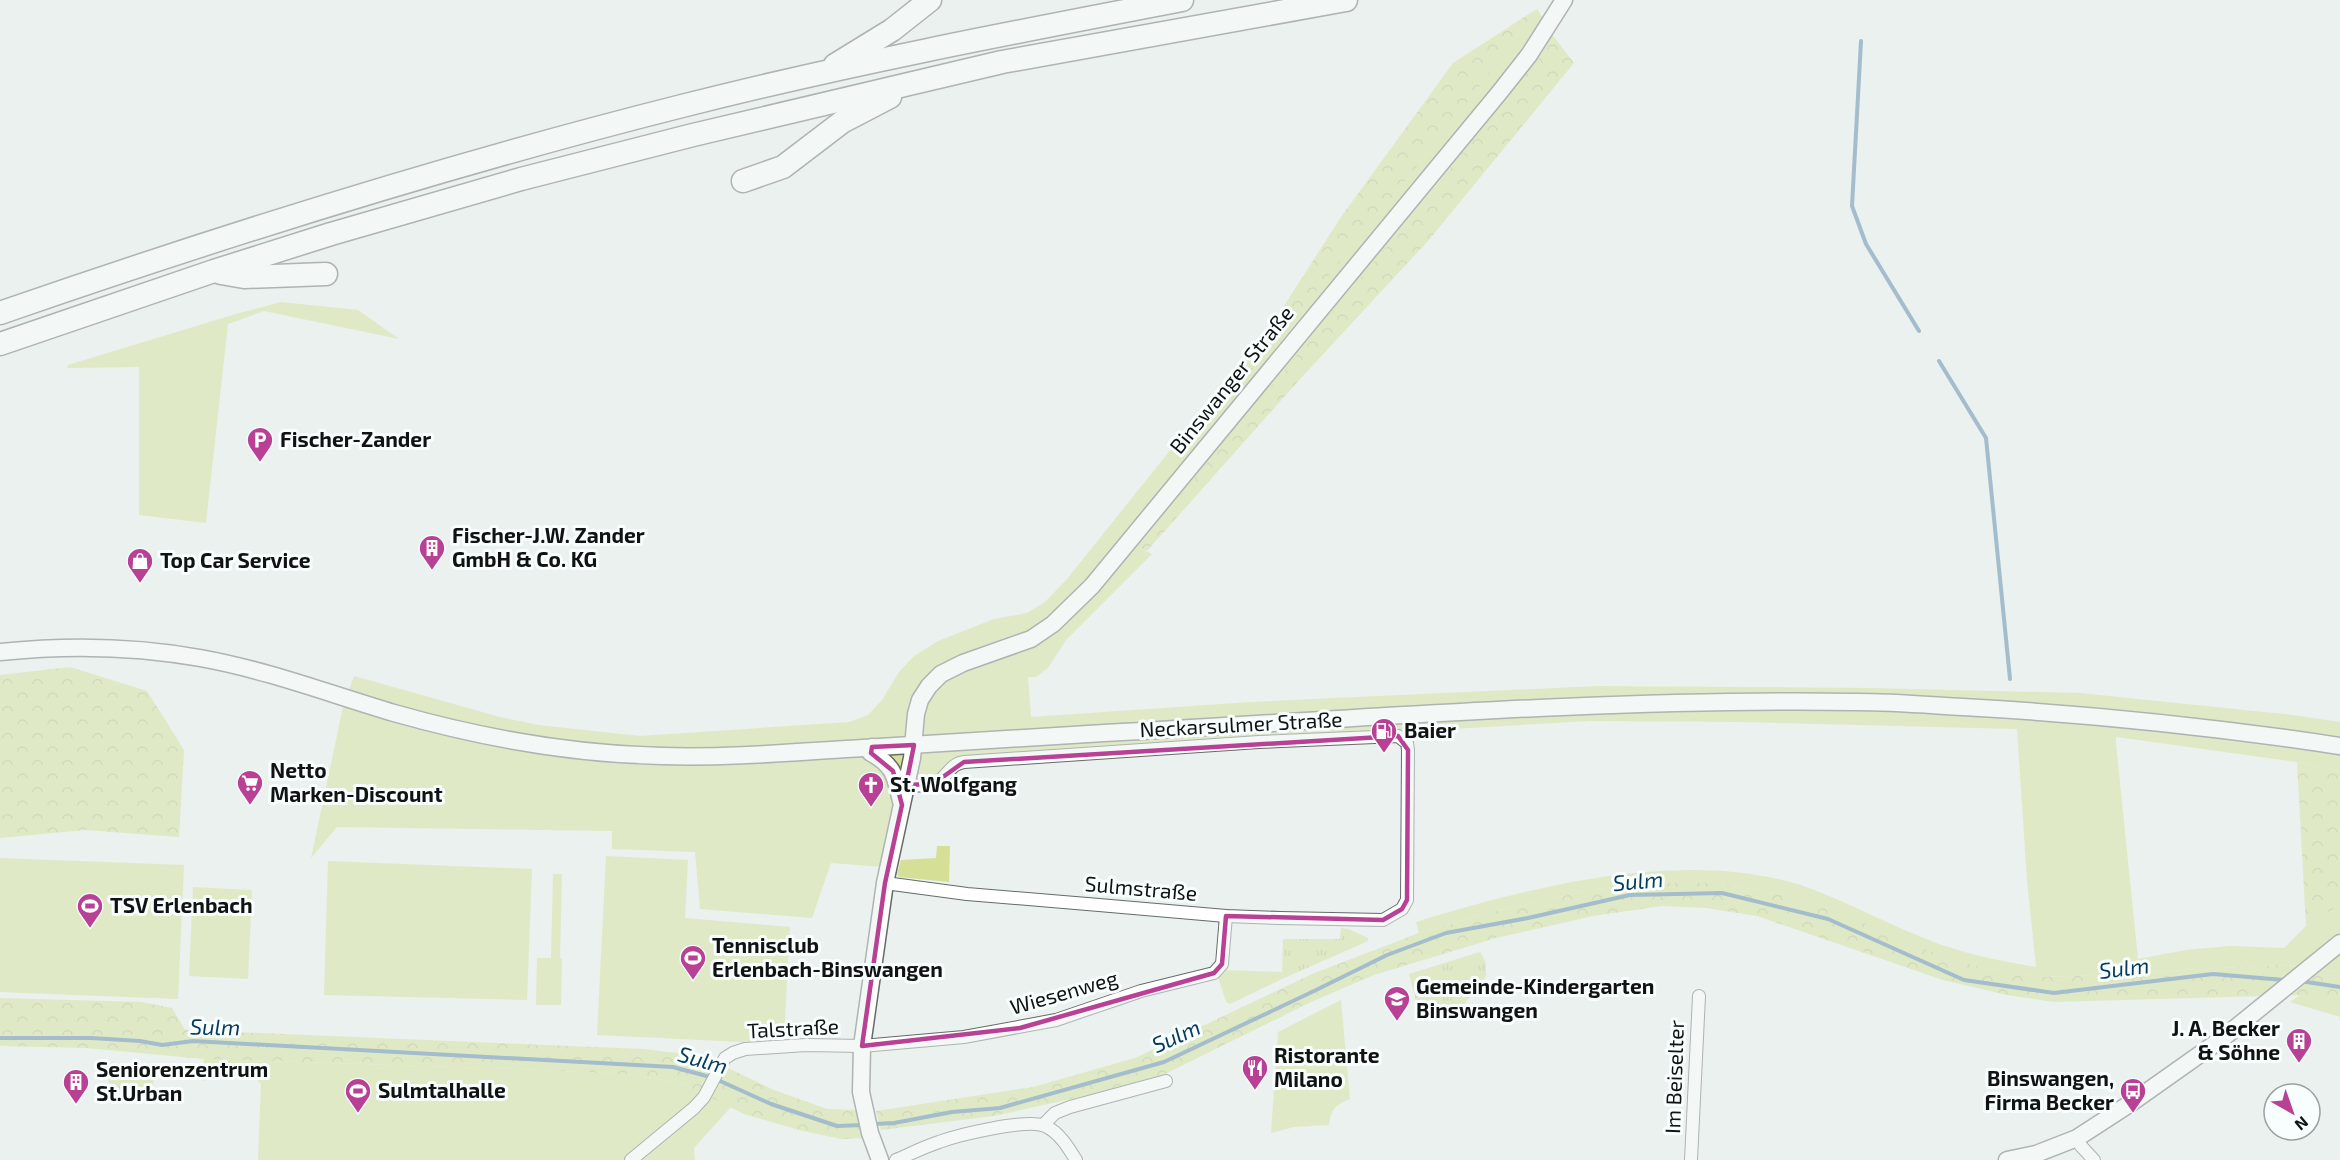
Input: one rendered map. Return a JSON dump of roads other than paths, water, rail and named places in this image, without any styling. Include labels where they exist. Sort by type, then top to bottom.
[{"type":"highway","points":[[822,73],[892,30],[930,0]]},
{"type":"highway","points":[[0,313],[156,259],[375,191],[681,106],[822,73],[1182,0]]},
{"type":"highway","points":[[0,344],[331,234],[522,179],[705,132],[1002,62],[1346,0]]},
{"type":"highway","points":[[743,181],[783,167],[842,122],[924,80]]},
{"type":"highway","points":[[214,271],[244,277],[326,274]]},
{"type":"main road","name":"Binswanger Straße","points":[[880,1160],[870,1133],[861,1092],[862,1046],[885,883],[914,744],[916,714],[929,686],[941,674],[963,663],[1031,639],[1053,624],[1092,586],[1499,93],[1564,0]]},
{"type":"main road","points":[[0,652],[95,647],[147,650],[200,658],[283,678],[394,713],[472,732],[539,746],[596,753],[730,757],[914,744],[1652,703],[1860,702],[2067,713],[2194,725],[2340,746]]},
{"type":"main road","points":[[872,747],[871,753],[887,763],[893,771],[902,805]]},
{"type":"main road","points":[[2007,1160],[2036,1154],[2077,1138],[2223,1038],[2340,943]]},
{"type":"street","name":"Neckarsulmer Straße","points":[[906,785],[933,784],[940,781],[957,763],[964,762],[1259,742],[1398,736],[1407,743],[1408,750],[1407,900],[1402,909],[1394,915]]},
{"type":"street","name":"Sulmstraße","points":[[885,883],[966,894],[1226,916],[1383,920],[1394,915]]},
{"type":"street","name":"Wiesenweg","points":[[862,1046],[909,1044],[1020,1028],[1056,1020],[1141,992],[1214,973],[1222,964],[1226,916]]},
{"type":"street","name":"Im Beiselter","points":[[1691,1160],[1699,996]]},
{"type":"street","name":"Talstraße","points":[[631,1160],[694,1108],[704,1097],[725,1058],[745,1049],[806,1045],[862,1046]]},
{"type":"street","points":[[1043,1125],[1055,1113],[1070,1107],[1166,1081]]},
{"type":"street","points":[[896,1160],[940,1141],[1001,1127],[1043,1125],[1055,1132],[1076,1160]]},
{"type":"street","points":[[2077,1138],[2094,1160]]},
{"type":"waterway","points":[[1861,41],[1852,206],[1866,244],[1919,331]]},
{"type":"waterway","points":[[1939,361],[1986,438],[2010,679]]},
{"type":"waterway","name":"Sulm","points":[[874,1124],[894,1123],[952,1112],[1000,1108],[1164,1062],[1387,955],[1446,933],[1528,918],[1630,895],[1722,893],[1828,919],[1964,980],[2054,993],[2213,974],[2284,980]]},
{"type":"waterway","name":"Sulm","points":[[2300,981],[2340,987]]},
{"type":"waterway","name":"Sulm","points":[[0,1038],[91,1038],[140,1041],[162,1045],[193,1041],[673,1067],[710,1077]]},
{"type":"waterway","name":"Sulm","points":[[718,1080],[771,1104],[837,1126],[863,1125]]},
{"type":"place","name":"Fischer-Zander","points":[[260,463]]},
{"type":"place","name":"Fischer-J.W. Zander GmbH & Co. KG","points":[[432,571]]},
{"type":"place","name":"Top Car Service","points":[[140,584]]},
{"type":"place","name":"Baier","points":[[1384,754]]},
{"type":"place","name":"Netto Marken-Discount","points":[[250,806]]},
{"type":"place","name":"St. Wolfgang","points":[[871,808]]},
{"type":"place","name":"TSV Erlenbach","points":[[90,929]]},
{"type":"place","name":"Tennisclub Erlenbach-Binswangen","points":[[693,981]]},
{"type":"place","name":"Gemeinde-Kindergarten Binswangen","points":[[1397,1022]]},
{"type":"place","name":"J. A. Becker & Söhne","points":[[2299,1064]]},
{"type":"place","name":"Ristorante Milano","points":[[1255,1091]]},
{"type":"place","name":"Seniorenzentrum St.Urban","points":[[76,1105]]},
{"type":"place","name":"Sulmtalhalle","points":[[358,1114]]},
{"type":"place","name":"Binswangen, Firma Becker","points":[[2133,1114]]}]
